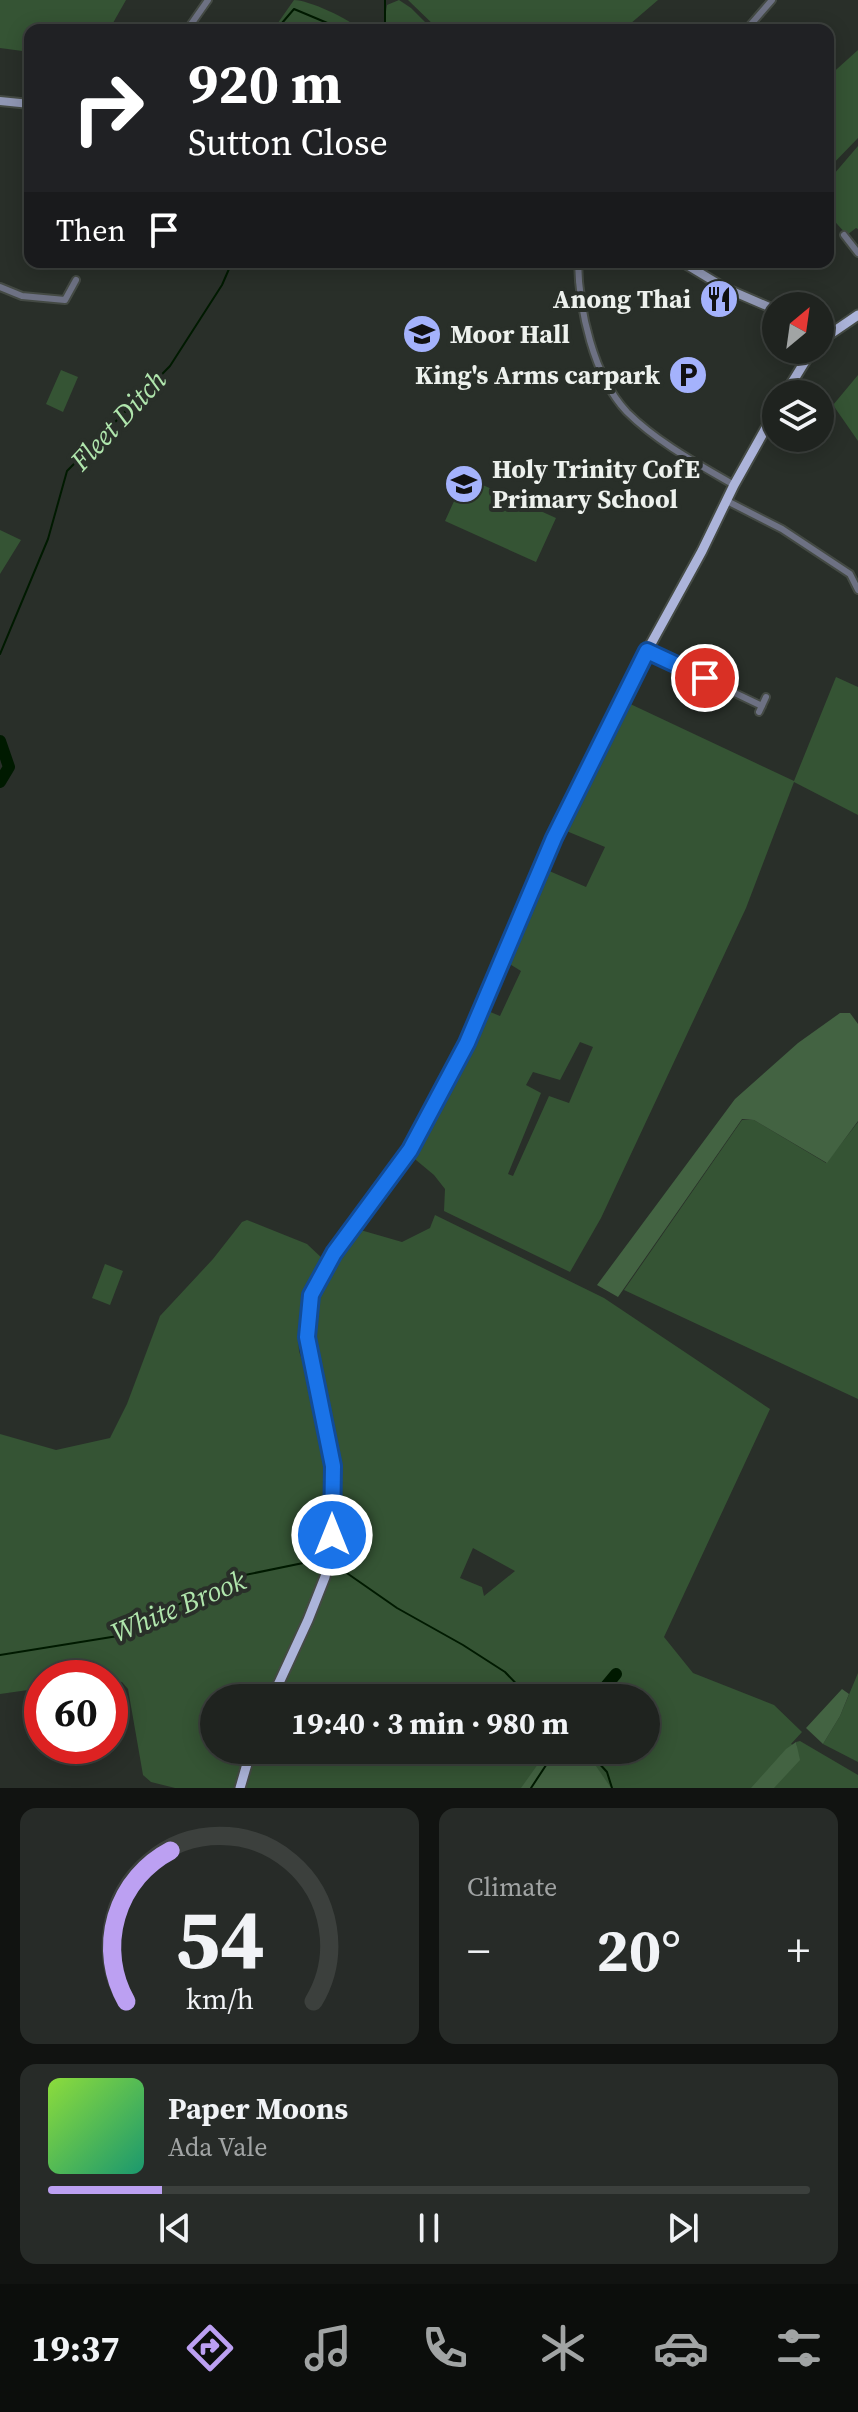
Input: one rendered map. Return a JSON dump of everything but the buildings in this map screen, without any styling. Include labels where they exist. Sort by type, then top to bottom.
[{"type":"main road","points":[[0,101],[24,103]]},
{"type":"main road","points":[[692,268],[725,288],[762,304]]},
{"type":"main road","points":[[834,330],[858,315]]},
{"type":"main road","points":[[278,1684],[325,1577],[332,1535],[333,1466],[307,1337],[311,1295],[334,1253],[410,1150],[467,1043],[554,838],[647,651],[762,435]]},
{"type":"main road","points":[[240,1788],[247,1764]]},
{"type":"street","points":[[191,24],[208,0]]},
{"type":"street","points":[[751,24],[772,0]]},
{"type":"street","points":[[844,235],[858,253]]},
{"type":"street","points":[[578,268],[581,309],[601,370],[620,402],[665,441],[734,485]]},
{"type":"street","points":[[0,287],[22,296],[65,300],[76,280]]},
{"type":"street","points":[[727,501],[782,529],[839,566],[850,574],[858,590]]},
{"type":"street","points":[[647,651],[761,709],[766,697]]},
{"type":"green space","points":[[0,0],[126,0],[112,24],[24,24],[24,51],[0,48]]},
{"type":"green space","points":[[294,0],[329,11],[352,24],[277,24]]},
{"type":"green space","points":[[399,0],[427,24],[384,24],[387,5]]},
{"type":"green space","points":[[408,0],[658,0],[630,24],[433,24]]},
{"type":"green space","points":[[858,50],[858,138],[834,163],[834,72]]},
{"type":"green space","points":[[858,146],[858,229],[847,235],[834,221],[834,174]]},
{"type":"green space","points":[[61,370],[78,377],[63,412],[46,404]]},
{"type":"green space","points":[[858,375],[858,441],[834,406]]},
{"type":"green space","points":[[465,477],[556,518],[536,562],[445,521]]},
{"type":"green space","points":[[0,530],[21,540],[0,574]]},
{"type":"green space","points":[[836,677],[858,687],[858,815],[794,782],[746,908],[601,1218],[570,1272],[444,1211],[445,1189],[410,1155],[488,1011],[500,1016],[521,971],[508,963],[547,870],[586,887],[605,847],[564,830],[626,702],[794,781]],"holes":[[[580,1042],[593,1047],[569,1103],[549,1096],[513,1176],[508,1174],[541,1093],[526,1085],[533,1072],[560,1080]]]},
{"type":"green space","points":[[840,1013],[850,1013],[858,1024],[858,1121],[827,1163],[754,1120],[742,1119],[618,1297],[597,1285],[735,1099],[798,1043]]},
{"type":"green space","points":[[742,1120],[754,1120],[826,1163],[858,1122],[858,1399],[624,1290]]},
{"type":"green space","points":[[435,1215],[604,1298],[770,1409],[664,1637],[693,1673],[774,1705],[802,1732],[791,1744],[797,1747],[796,1742],[800,1741],[858,1775],[858,1788],[175,1788],[151,1782],[143,1775],[128,1689],[128,1660],[24,1660],[24,1691],[0,1694],[0,1434],[56,1450],[110,1438],[127,1404],[160,1316],[247,1220],[307,1244],[324,1260],[305,1304],[299,1351],[321,1419],[326,1498],[337,1509],[333,1435],[312,1337],[316,1307],[332,1266],[357,1229],[402,1242],[430,1228]],"holes":[[[473,1548],[515,1571],[484,1596],[482,1587],[460,1578]]]},
{"type":"green space","points":[[105,1264],[123,1271],[110,1305],[92,1298]]},
{"type":"green space","points":[[858,1673],[858,1762],[823,1744],[840,1716]]},
{"type":"green space","points":[[842,1689],[849,1694],[823,1744],[806,1728]]},
{"type":"green space","points":[[796,1742],[800,1760],[774,1788],[751,1788],[786,1749]]},
{"type":"green space","points":[[538,1764],[595,1764],[611,1788],[521,1788]]},
{"type":"waterway","points":[[385,0],[385,24]]},
{"type":"waterway","points":[[281,24],[294,9],[330,24]]},
{"type":"waterway","name":"Fleet Ditch","points":[[0,654],[48,539],[67,471],[170,366],[222,285],[229,268]]},
{"type":"waterway","points":[[0,741],[9,767],[0,782]]},
{"type":"waterway","name":"White Brook","points":[[0,1655],[124,1635],[183,1602],[240,1576],[308,1562]]},
{"type":"waterway","name":"White Brook","points":[[341,1569],[397,1608],[505,1672],[517,1684]]},
{"type":"waterway","points":[[608,1684],[616,1674]]},
{"type":"waterway","points":[[531,1788],[547,1764]]},
{"type":"waterway","name":"White Brook","points":[[600,1764],[607,1772],[612,1788]]},
{"type":"place","name":"Anong Thai","points":[[719,299]]},
{"type":"place","name":"Moor Hall","points":[[422,334]]},
{"type":"place","name":"King's Arms carpark","points":[[688,375]]},
{"type":"place","name":"Holy Trinity CofE Primary School","points":[[464,484]]},
{"type":"route","points":[[332,1535],[333,1466],[307,1337],[311,1295],[334,1253],[410,1150],[467,1043],[554,838],[647,651],[705,678]]}]
